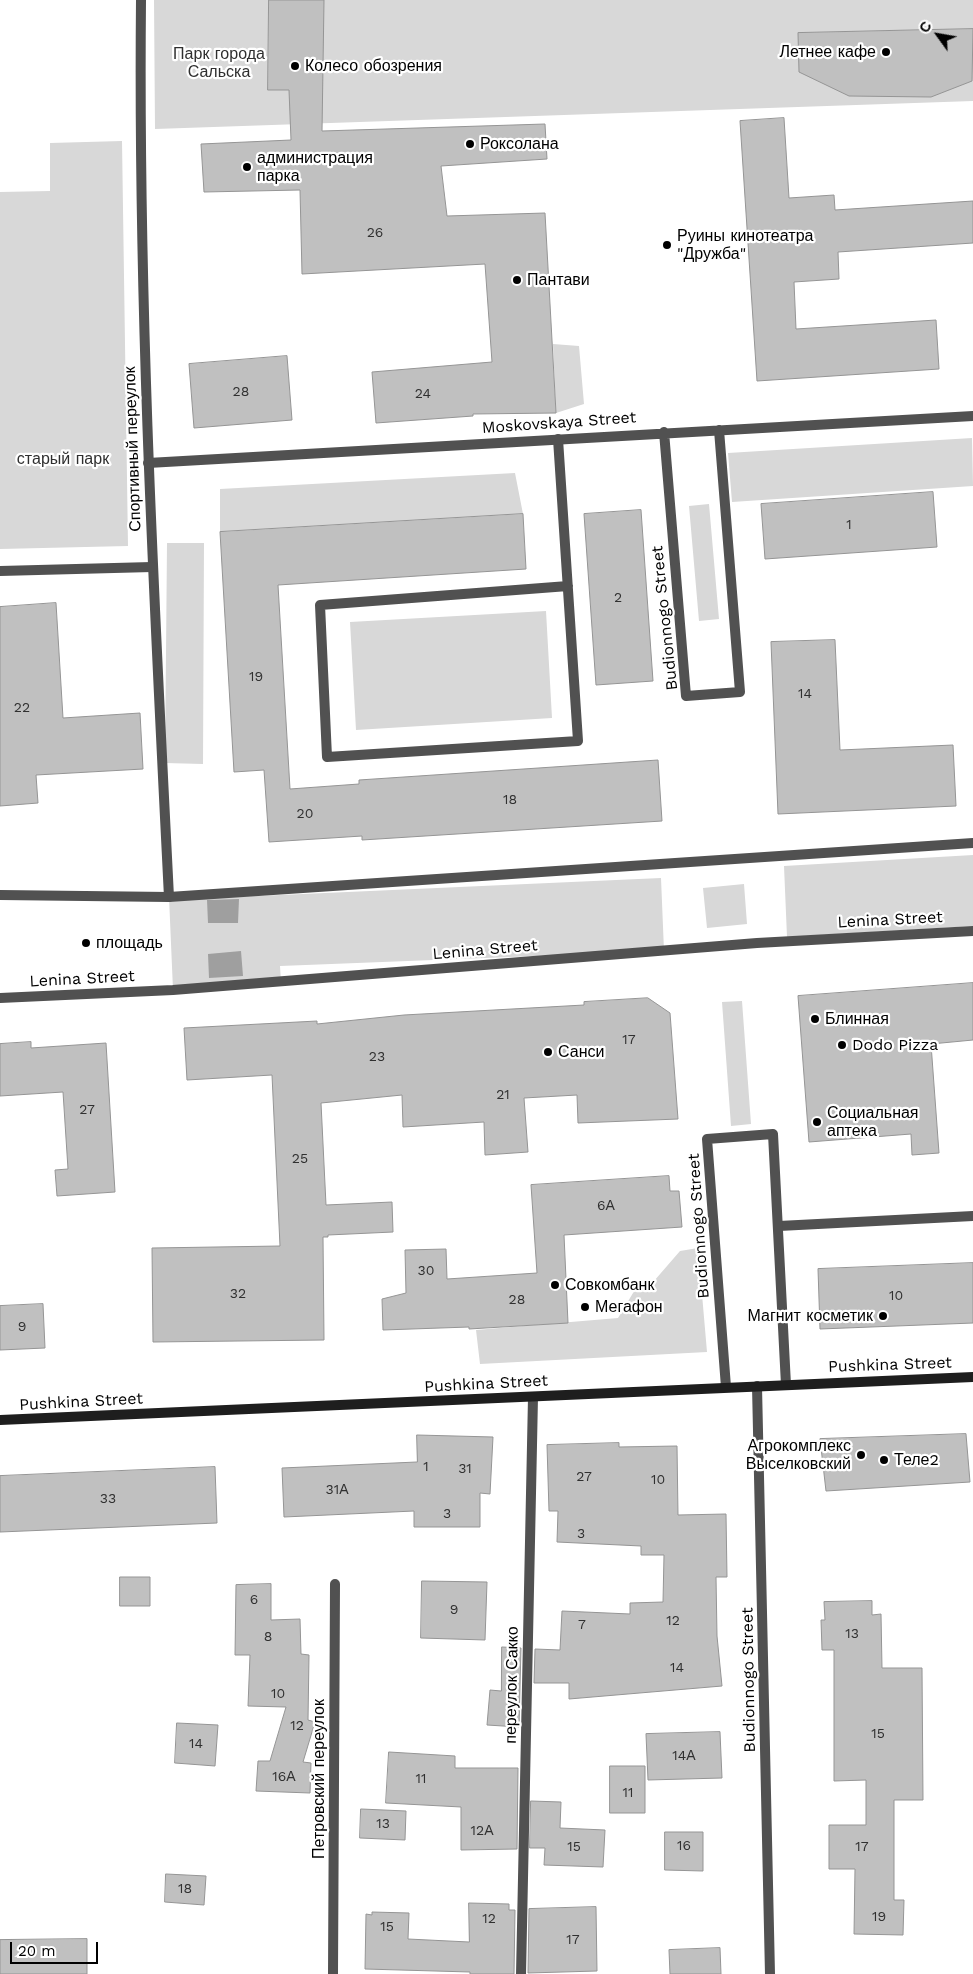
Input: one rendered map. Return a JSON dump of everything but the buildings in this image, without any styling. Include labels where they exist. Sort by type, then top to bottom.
[{"type":"main road","name":"Pushkina Street","points":[[0,1420],[973,1377]]},
{"type":"street","name":"Спортивный переулок","points":[[141,0],[140,130],[148,463],[169,897]]},
{"type":"street","name":"Moskovskaya Street","points":[[148,463],[664,432],[973,416]]},
{"type":"street","name":"Budionnogo Street","points":[[664,432],[686,696],[740,692],[719,430]]},
{"type":"street","points":[[558,439],[568,586],[578,741],[327,756],[320,605],[568,586]]},
{"type":"street","points":[[0,570],[152,568]]},
{"type":"street","points":[[0,895],[169,897],[973,843]]},
{"type":"street","name":"Lenina Street","points":[[0,998],[173,990],[770,942],[973,931]]},
{"type":"street","name":"Budionnogo Street","points":[[726,1387],[707,1138],[773,1134],[786,1385]]},
{"type":"street","points":[[779,1226],[973,1216]]},
{"type":"street","name":"Budionnogo Street","points":[[757,1386],[770,1974]]},
{"type":"street","name":"переулок Сакко","points":[[522,1974],[533,1397]]},
{"type":"street","name":"Петровский переулок","points":[[333,1974],[335,1584]]},
{"type":"green space","name":"Парк города Сальска","points":[[154,0],[973,0],[973,101],[155,129]]},
{"type":"green space","name":"старый парк","points":[[122,141],[128,546],[0,549],[0,192],[50,191],[50,143]]},
{"type":"green space","points":[[553,344],[579,346],[584,404],[556,413]]},
{"type":"green space","points":[[972,438],[973,486],[732,502],[728,453]]},
{"type":"green space","points":[[515,473],[523,514],[220,532],[220,489]]},
{"type":"green space","points":[[709,504],[719,619],[699,621],[689,506]]},
{"type":"green space","points":[[167,543],[204,543],[203,764],[165,763]]},
{"type":"green space","points":[[546,611],[552,718],[356,730],[350,622]]},
{"type":"green space","points":[[973,855],[973,926],[787,937],[784,866]]},
{"type":"green space","points":[[661,878],[664,951],[280,966],[281,982],[173,990],[169,897],[258,896]]},
{"type":"green space","points":[[744,884],[747,924],[707,928],[703,888]]},
{"type":"green space","points":[[742,1001],[751,1124],[731,1126],[722,1002]]},
{"type":"green space","points":[[698,1248],[707,1352],[480,1364],[476,1330],[618,1318],[639,1283],[654,1281],[680,1251]]},
{"type":"shaded area","points":[[239,899],[238,923],[208,923],[207,900]]},
{"type":"shaded area","points":[[241,951],[243,976],[209,978],[208,954]]},
{"type":"place","name":"Летнее кафе","points":[[886,52]]},
{"type":"place","name":"Колесо обозрения","points":[[295,66]]},
{"type":"place","name":"Роксолана","points":[[470,144]]},
{"type":"place","name":"администрация парка","points":[[247,167]]},
{"type":"place","name":"Руины кинотеатра \"Дружба\"","points":[[667,245]]},
{"type":"place","name":"Пантави","points":[[517,280]]},
{"type":"place","name":"площадь","points":[[86,943]]},
{"type":"place","name":"Блинная","points":[[815,1019]]},
{"type":"place","name":"Dodo Pizza","points":[[842,1045]]},
{"type":"place","name":"Санси","points":[[548,1052]]},
{"type":"place","name":"Социальная аптека","points":[[817,1122]]},
{"type":"place","name":"Совкомбанк","points":[[555,1285]]},
{"type":"place","name":"Мегафон","points":[[585,1307]]},
{"type":"place","name":"Магнит косметик","points":[[883,1316]]},
{"type":"place","name":"Агрокомплекс Выселковский","points":[[861,1455]]},
{"type":"place","name":"Теле2","points":[[884,1460]]}]
